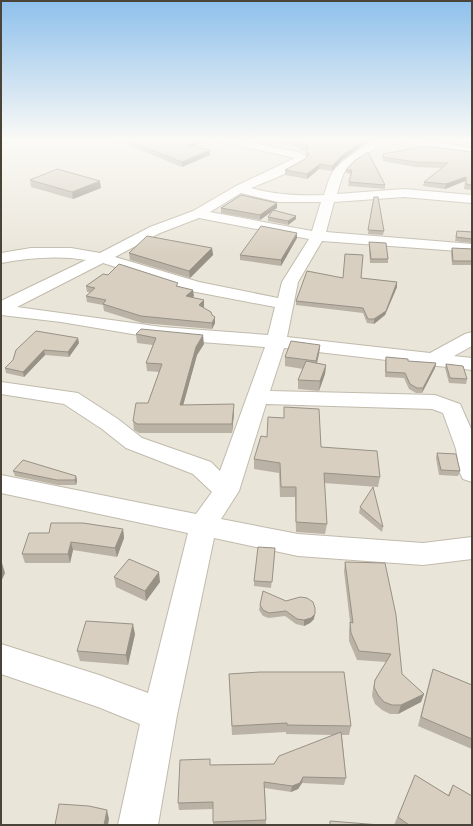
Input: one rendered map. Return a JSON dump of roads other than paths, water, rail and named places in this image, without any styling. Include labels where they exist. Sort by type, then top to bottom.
[{"type":"street","points":[[1,309],[155,230],[198,214],[240,189],[263,179]]},
{"type":"street","points":[[138,825],[160,715],[203,525],[226,492],[276,342],[290,282],[318,236],[328,200],[336,179]]},
{"type":"street","points":[[240,189],[258,196],[300,200],[328,200],[397,193],[472,199]]},
{"type":"street","points":[[198,214],[318,236],[472,248]]},
{"type":"street","points":[[1,258],[30,253],[71,253],[102,258],[146,273],[197,287],[284,304]]},
{"type":"street","points":[[1,309],[162,333],[319,344],[472,364]]},
{"type":"street","points":[[433,359],[472,338]]},
{"type":"street","points":[[1,388],[70,398],[110,424],[134,443],[202,468],[226,492]]},
{"type":"street","points":[[258,397],[435,402],[452,409],[468,449],[472,473]]},
{"type":"street","points":[[1,484],[298,545],[423,554],[472,548]]},
{"type":"street","points":[[1,660],[99,691],[160,715]]}]
